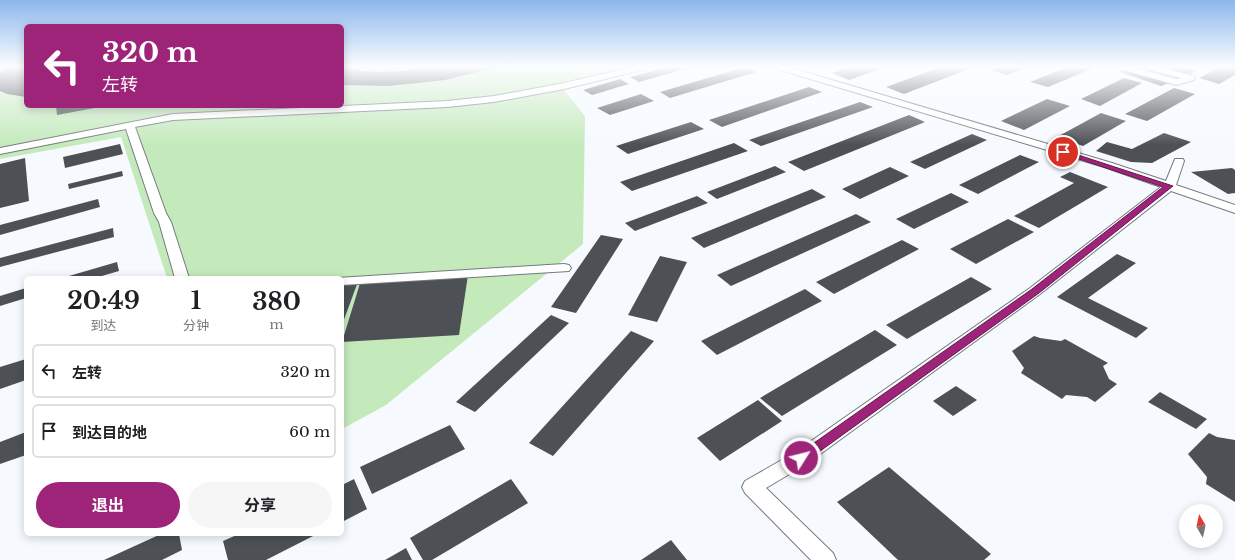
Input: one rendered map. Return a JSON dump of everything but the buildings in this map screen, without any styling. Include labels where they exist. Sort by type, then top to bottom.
[{"type":"street","points":[[0,151],[173,117],[447,104],[494,99],[526,93]]},
{"type":"street","points":[[867,93],[1108,165],[1235,209]]},
{"type":"street","points":[[130,126],[160,213],[165,222],[181,276]]},
{"type":"street","points":[[825,560],[752,487],[801,458],[1035,291],[1169,186],[1179,161]]},
{"type":"street","points":[[344,281],[564,268]]},
{"type":"green space","points":[[0,93],[24,93],[24,108],[344,108],[344,93],[566,93],[585,116],[583,244],[386,405],[344,428],[344,276],[166,276],[121,137],[0,159]]},
{"type":"route","points":[[801,458],[1035,291],[1169,186],[1108,165],[1063,152]]}]
